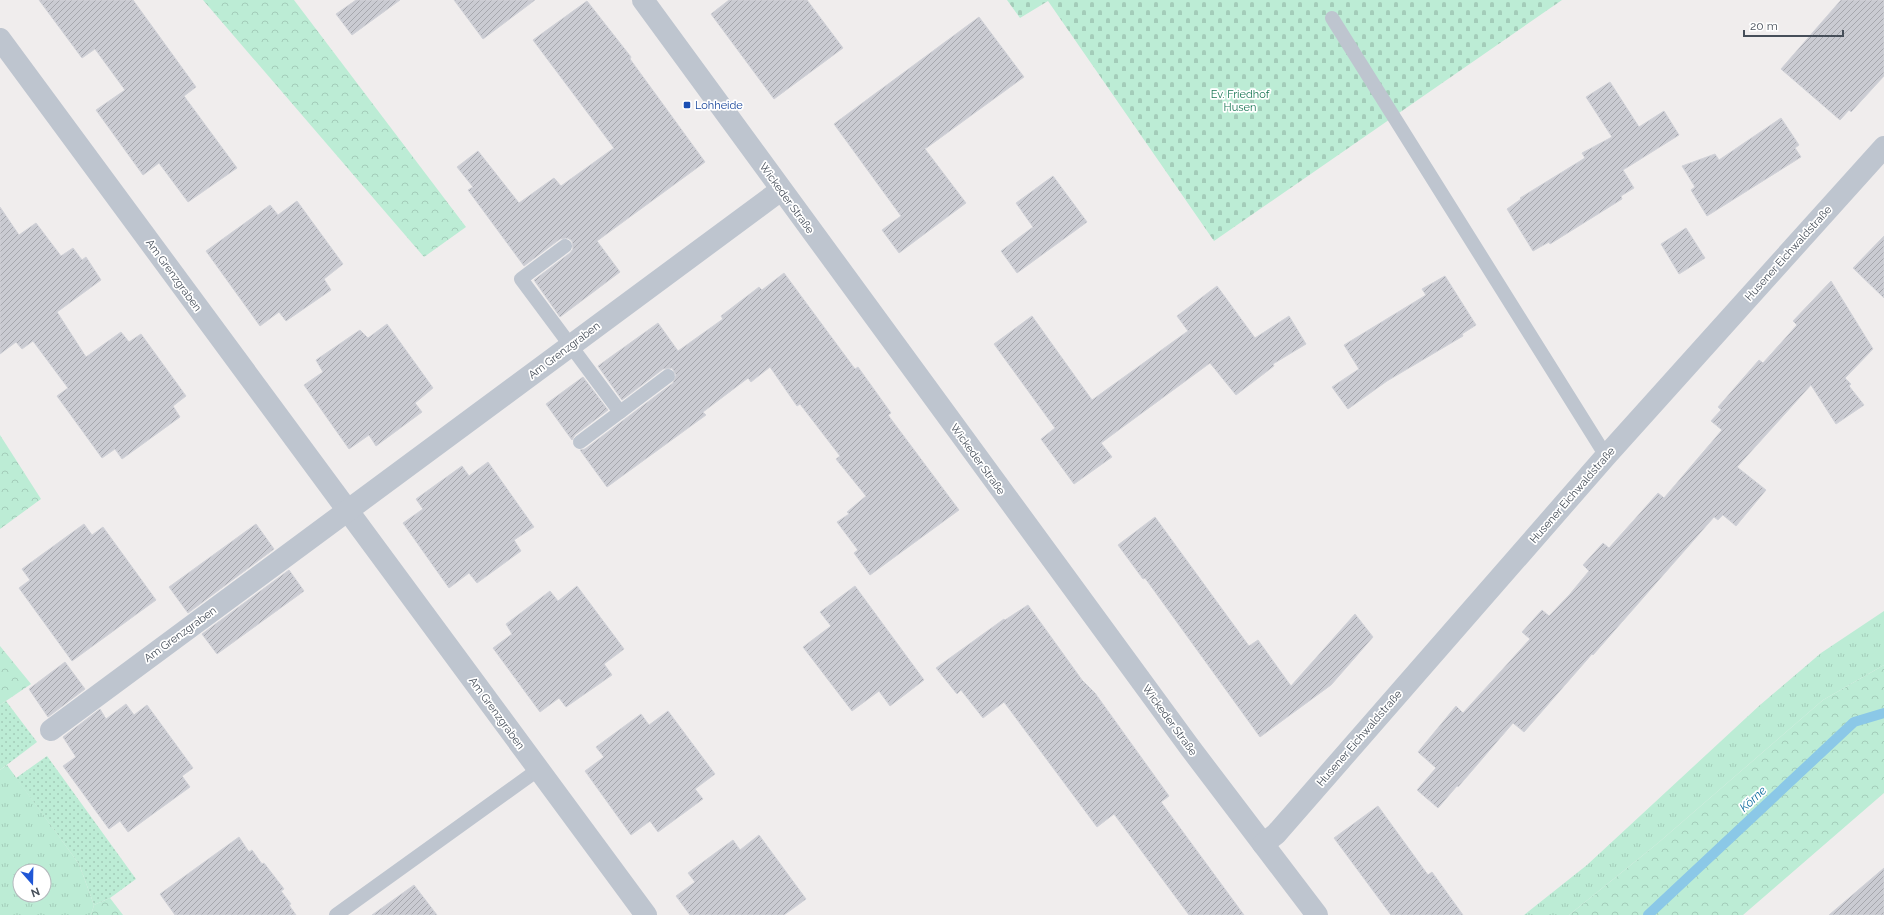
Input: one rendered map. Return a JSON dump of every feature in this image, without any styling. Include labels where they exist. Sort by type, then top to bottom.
[{"type":"street","name":"Wickeder Straße","points":[[643,0],[1191,749],[1317,915]]},
{"type":"street","name":"Am Grenzgraben","points":[[0,39],[646,915]]},
{"type":"street","name":"Husener Eichwaldstraße","points":[[1263,844],[1276,834],[1606,456],[1884,147]]},
{"type":"street","name":"Am Grenzgraben","points":[[51,730],[781,190]]},
{"type":"lane","points":[[1332,18],[1606,456]]},
{"type":"lane","points":[[565,246],[521,279],[620,412]]},
{"type":"lane","points":[[580,442],[668,376]]},
{"type":"lane","points":[[336,915],[539,769]]},
{"type":"green space","points":[[203,0],[294,0],[466,227],[424,257]]},
{"type":"green space","name":"Ev. Friedhof Husen","points":[[1007,0],[1562,0],[1214,241],[1048,1],[1020,18]]},
{"type":"green space","points":[[0,435],[41,499],[0,529]]},
{"type":"green space","points":[[1884,611],[1884,665],[1823,700],[1658,843],[1569,915],[1524,915],[1587,865],[1760,705],[1821,653]]},
{"type":"green space","points":[[0,646],[31,684],[0,705]]},
{"type":"green space","points":[[1884,665],[1884,793],[1743,915],[1569,915],[1658,843],[1823,700]]},
{"type":"green space","points":[[6,701],[37,742],[0,770],[0,705]]},
{"type":"green space","points":[[47,756],[136,879],[110,898],[94,905],[79,864],[16,778]]},
{"type":"green space","points":[[7,765],[79,864],[94,905],[91,915],[0,915],[0,770]]},
{"type":"green space","points":[[110,898],[123,915],[91,915],[94,905]]},
{"type":"building","points":[[39,0],[133,0],[196,87],[184,96],[237,168],[188,202],[159,163],[143,175],[96,110],[125,90],[95,49],[82,58]]},
{"type":"building","points":[[356,0],[400,0],[352,35],[336,14]]},
{"type":"building","points":[[454,0],[535,0],[483,39]]},
{"type":"building","points":[[729,0],[807,0],[843,48],[774,99],[711,14]]},
{"type":"building","points":[[1841,0],[1884,0],[1884,76],[1851,112],[1849,110],[1840,120],[1781,69]]},
{"type":"building","points":[[587,1],[631,57],[630,59],[705,162],[597,241],[620,272],[560,317],[534,280],[570,253],[573,249],[572,241],[568,238],[560,239],[524,266],[468,190],[473,187],[457,167],[478,151],[519,203],[554,178],[561,186],[614,148],[533,40]]},
{"type":"building","points":[[979,17],[1024,77],[925,149],[966,203],[899,253],[882,230],[901,216],[834,124]]},
{"type":"building","points":[[1610,82],[1639,127],[1664,111],[1679,135],[1623,170],[1634,188],[1621,196],[1622,199],[1550,244],[1549,242],[1533,251],[1507,209],[1521,199],[1520,198],[1585,158],[1582,153],[1612,137],[1586,97]]},
{"type":"building","points":[[1781,118],[1799,145],[1795,148],[1801,157],[1707,216],[1691,190],[1695,187],[1682,166],[1715,154],[1719,160]]},
{"type":"building","points":[[1053,176],[1087,222],[1017,273],[1001,251],[1033,227],[1016,203]]},
{"type":"building","points":[[297,201],[343,264],[324,279],[331,290],[286,321],[279,312],[260,326],[206,251],[270,205],[278,215]]},
{"type":"building","points":[[0,207],[19,235],[36,223],[61,256],[73,248],[82,260],[86,257],[101,280],[57,312],[86,357],[121,332],[129,342],[141,334],[186,396],[173,406],[180,417],[122,459],[115,449],[102,458],[57,396],[68,388],[33,341],[22,349],[16,342],[0,354]]},
{"type":"building","points":[[1686,228],[1705,258],[1679,274],[1661,244]]},
{"type":"building","points":[[1884,236],[1884,298],[1853,268]]},
{"type":"building","points":[[784,273],[855,369],[858,367],[891,413],[888,415],[959,510],[870,575],[854,553],[858,550],[837,522],[849,514],[847,512],[866,496],[836,459],[840,456],[800,404],[797,406],[770,367],[751,382],[748,378],[703,412],[706,415],[607,487],[580,450],[585,449],[673,383],[676,375],[672,368],[663,369],[622,400],[598,366],[658,323],[678,351],[723,319],[721,316],[759,287],[762,290]]},
{"type":"building","points":[[1445,276],[1476,325],[1462,334],[1463,336],[1387,381],[1348,409],[1332,387],[1359,369],[1344,345],[1426,295],[1422,289]]},
{"type":"building","points":[[1831,281],[1873,349],[1845,378],[1851,384],[1849,386],[1864,405],[1836,424],[1811,385],[1737,467],[1766,490],[1736,526],[1723,515],[1718,520],[1714,517],[1524,732],[1513,723],[1438,808],[1417,790],[1436,768],[1418,752],[1456,706],[1463,713],[1530,639],[1522,632],[1542,610],[1549,616],[1570,594],[1589,571],[1583,565],[1603,543],[1609,548],[1658,493],[1664,498],[1722,430],[1711,421],[1721,410],[1718,407],[1759,360],[1763,363],[1797,325],[1793,321]]},
{"type":"building","points":[[1217,286],[1255,338],[1289,316],[1306,344],[1273,364],[1274,366],[1236,395],[1210,363],[1101,443],[1112,457],[1074,484],[1041,439],[1055,428],[994,344],[1032,316],[1092,400],[1188,331],[1177,316]]},
{"type":"building","points":[[387,324],[433,388],[415,403],[422,412],[376,446],[369,435],[349,449],[304,385],[323,372],[316,360],[360,330],[368,338]]},
{"type":"building","points":[[583,377],[608,410],[575,435],[572,440],[546,404]]},
{"type":"building","points":[[488,462],[534,527],[514,540],[521,551],[477,583],[469,573],[449,588],[403,523],[423,509],[416,499],[462,466],[469,476]]},
{"type":"building","points":[[1155,517],[1249,646],[1258,640],[1291,686],[1355,614],[1373,637],[1331,685],[1260,737],[1145,578],[1143,579],[1118,545]]},
{"type":"building","points":[[84,524],[92,535],[103,527],[156,600],[72,661],[19,588],[30,580],[22,569]]},
{"type":"building","points":[[256,524],[274,549],[188,613],[169,587]]},
{"type":"building","points":[[289,570],[304,591],[217,654],[202,634]]},
{"type":"building","points":[[577,586],[624,649],[604,664],[612,675],[566,707],[559,698],[540,712],[493,648],[512,634],[506,624],[550,591],[558,601]]},
{"type":"building","points":[[855,586],[924,680],[890,706],[879,691],[852,711],[803,647],[831,626],[820,612]]},
{"type":"building","points":[[1028,605],[1082,680],[1095,693],[1169,796],[1161,802],[1244,915],[1189,915],[1114,814],[1097,827],[1004,702],[983,718],[961,690],[957,694],[936,668],[1004,619],[1005,620]]},
{"type":"building","points":[[65,662],[85,689],[48,717],[29,689]]},
{"type":"building","points":[[126,704],[134,715],[147,705],[193,768],[182,776],[190,787],[128,832],[120,821],[109,829],[63,766],[76,757],[63,737],[100,709],[106,719]]},
{"type":"building","points":[[668,711],[715,774],[695,789],[703,799],[658,832],[650,821],[631,835],[585,771],[604,757],[596,747],[641,714],[649,725]]},
{"type":"building","points":[[1378,806],[1428,875],[1432,872],[1463,915],[1391,915],[1334,838]]},
{"type":"building","points":[[759,835],[806,899],[784,915],[690,915],[676,896],[695,882],[688,873],[733,840],[740,850]]},
{"type":"building","points":[[239,837],[249,852],[252,850],[284,889],[281,891],[291,904],[289,905],[296,915],[175,915],[160,894]]},
{"type":"building","points":[[1884,868],[1884,915],[1829,915]]},
{"type":"building","points":[[414,885],[437,915],[372,915]]},
{"type":"waterway","name":"Körne","points":[[1648,915],[1854,722],[1884,713]]},
{"type":"place","name":"Lohheide","points":[[687,105]]}]
